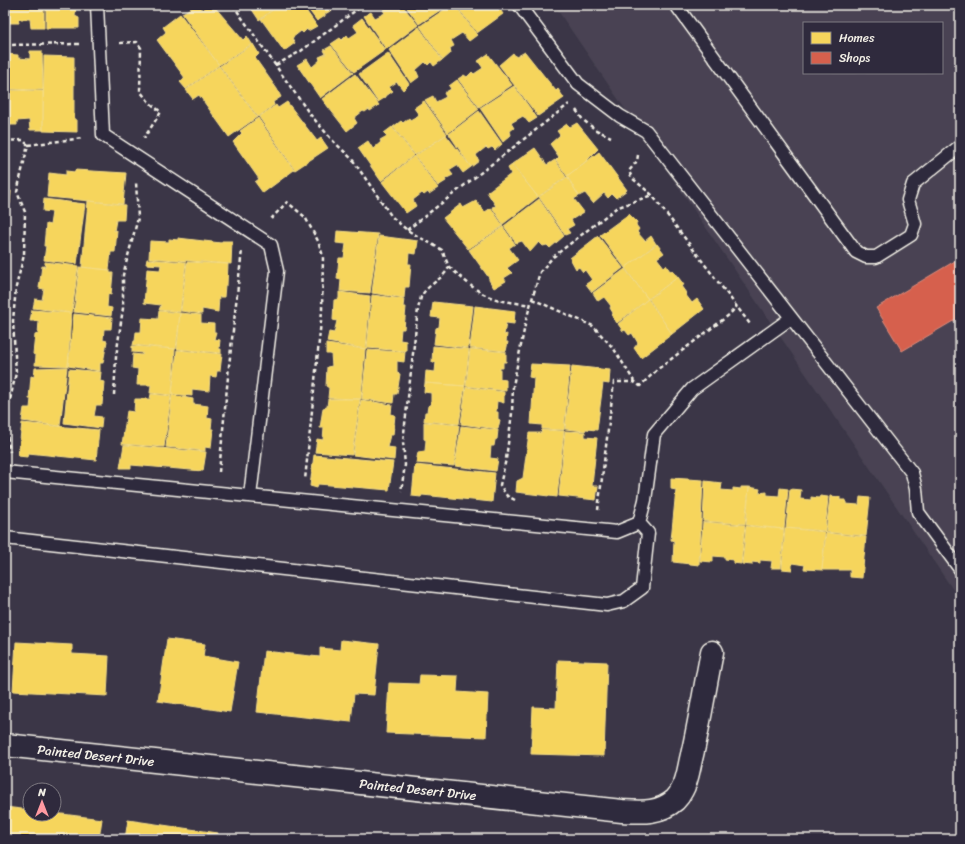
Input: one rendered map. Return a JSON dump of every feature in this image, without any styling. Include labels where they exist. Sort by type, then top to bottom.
[{"type":"street","name":"Painted Desert Drive","points":[[5,745],[606,809],[644,812],[653,811],[664,808],[675,800],[682,790],[696,735],[712,652]]},
{"type":"lane","points":[[97,5],[104,135],[271,245],[277,271],[250,496]]},
{"type":"lane","points":[[519,5],[578,84],[620,116],[646,131],[912,473],[916,489],[918,512],[960,569]]},
{"type":"lane","points":[[676,5],[856,252],[866,257],[876,257],[911,235],[915,224],[908,200],[913,184],[960,146]]},
{"type":"lane","points":[[639,523],[645,500],[654,434],[692,389],[792,318]]},
{"type":"lane","points":[[8,473],[617,532],[639,523]]},
{"type":"lane","points":[[5,538],[607,605],[624,601],[642,588],[648,533],[639,523]]},
{"type":"path","points":[[233,5],[310,113],[333,140],[352,159],[392,217],[407,230],[442,250],[449,267],[466,281],[490,297],[531,305]]},
{"type":"path","points":[[276,65],[301,51],[363,5]]},
{"type":"path","points":[[5,45],[137,42],[141,48],[140,91],[149,102],[161,112],[144,139],[141,159],[135,178],[138,218],[123,275],[123,308],[116,357],[114,395]]},
{"type":"path","points":[[407,230],[570,104],[574,107],[583,120],[596,130],[618,140]]},
{"type":"path","points":[[28,145],[104,135]]},
{"type":"path","points":[[5,141],[23,140],[28,145]]},
{"type":"path","points":[[8,473],[12,461],[7,434],[7,413],[16,373],[13,321],[16,287],[24,255],[25,212],[17,192],[28,145]]},
{"type":"path","points":[[638,151],[637,161],[629,171],[632,178],[652,195],[762,340]]},
{"type":"path","points":[[517,501],[507,496],[500,485],[506,459],[512,413],[513,386],[526,320],[540,272],[553,257],[616,208],[652,195]]},
{"type":"path","points":[[217,493],[242,248],[248,230],[258,211],[272,219],[287,202],[305,217],[324,256],[322,311],[303,501]]},
{"type":"path","points":[[398,511],[405,465],[403,442],[418,309],[422,296],[446,273],[449,267]]},
{"type":"path","points":[[532,299],[594,326],[614,349],[634,382],[640,386],[658,369],[729,315],[737,306]]},
{"type":"path","points":[[587,529],[587,511],[598,510],[614,382],[634,382]]},
{"type":"shaded area","points":[[554,5],[960,5],[960,600]]},
{"type":"building: Homes","points":[[5,5],[44,5],[44,28],[31,28],[30,19],[18,19],[19,23],[5,23]]},
{"type":"building: Homes","points":[[46,5],[76,5],[75,16],[79,18],[79,28],[46,28]]},
{"type":"building: Homes","points":[[199,5],[202,10],[208,5],[213,5],[243,40],[247,36],[252,44],[219,65],[182,13]]},
{"type":"building: Homes","points":[[249,5],[278,5],[259,20]]},
{"type":"building: Homes","points":[[279,5],[302,5],[317,26],[308,31],[307,29],[303,33],[301,31],[292,38],[295,43],[284,51],[261,19]]},
{"type":"building: Homes","points":[[305,5],[330,5],[328,6],[332,10],[317,21]]},
{"type":"building: Homes","points":[[390,5],[402,5],[418,25],[386,49],[364,16],[371,12],[375,18],[385,13],[383,10]]},
{"type":"building: Homes","points":[[405,5],[448,5],[419,24]]},
{"type":"building: Homes","points":[[451,5],[455,5],[477,35],[469,41],[462,33],[451,40],[454,46],[450,48],[451,53],[443,60],[420,26]]},
{"type":"building: Homes","points":[[456,5],[493,5],[495,8],[497,5],[503,14],[477,33]]},
{"type":"building: Homes","points":[[180,14],[219,65],[186,89],[180,82],[185,78],[157,40],[166,32],[163,27]]},
{"type":"building: Homes","points":[[362,18],[385,50],[354,72],[331,44],[340,38],[342,40],[347,35],[349,38],[358,32],[353,25]]},
{"type":"building: Homes","points":[[419,27],[442,60],[434,66],[431,62],[428,65],[425,62],[416,70],[419,77],[411,83],[389,50]]},
{"type":"building: Homes","points":[[253,44],[259,54],[255,58],[281,97],[273,102],[274,105],[258,117],[220,66]]},
{"type":"building: Homes","points":[[331,46],[353,73],[320,98],[297,65],[307,59],[312,67],[320,60],[319,57],[326,54],[324,50]]},
{"type":"building: Homes","points":[[30,51],[42,51],[43,90],[5,89],[5,54],[18,55],[18,58],[30,59]]},
{"type":"building: Homes","points":[[525,52],[556,91],[558,89],[564,98],[538,116],[499,65],[513,53],[516,57]]},
{"type":"building: Homes","points":[[388,53],[409,84],[403,90],[397,82],[389,87],[393,91],[378,102],[359,74]]},
{"type":"building: Homes","points":[[488,54],[512,85],[479,107],[458,79],[464,75],[467,77],[472,72],[474,74],[483,68],[478,61]]},
{"type":"building: Homes","points":[[44,56],[74,57],[74,119],[77,120],[77,132],[43,131]]},
{"type":"building: Homes","points":[[219,66],[257,117],[229,137],[199,95],[193,99],[186,90]]},
{"type":"building: Homes","points":[[355,74],[379,105],[370,111],[369,109],[365,112],[363,111],[354,118],[357,123],[347,131],[322,99]]},
{"type":"building: Homes","points":[[457,80],[479,109],[448,133],[425,100],[433,96],[436,102],[446,97],[444,93],[451,89],[449,86]]},
{"type":"building: Homes","points":[[514,86],[537,118],[529,123],[523,116],[511,123],[514,128],[510,131],[511,135],[503,142],[480,108]]},
{"type":"building: Homes","points":[[5,90],[43,91],[43,130],[30,130],[29,120],[17,121],[17,125],[5,125]]},
{"type":"building: Homes","points":[[424,101],[447,134],[415,155],[393,127],[401,121],[403,123],[409,118],[410,120],[419,115],[414,108]]},
{"type":"building: Homes","points":[[287,102],[317,141],[321,138],[328,148],[295,170],[259,117],[276,105],[278,108]]},
{"type":"building: Homes","points":[[479,111],[502,144],[495,150],[492,147],[488,149],[486,147],[476,155],[479,161],[471,167],[449,134]]},
{"type":"building: Homes","points":[[258,118],[294,170],[263,193],[255,182],[259,179],[233,142],[242,133],[240,131]]},
{"type":"building: Homes","points":[[577,123],[598,149],[585,162],[567,176],[556,160],[559,157],[550,144],[560,135],[557,131],[567,124],[570,127]]},
{"type":"building: Homes","points":[[392,127],[414,155],[381,181],[358,148],[368,141],[373,149],[381,142],[380,140],[387,136],[384,133]]},
{"type":"building: Homes","points":[[446,135],[471,167],[463,173],[457,165],[449,170],[453,175],[445,179],[446,181],[438,186],[415,156]]},
{"type":"building: Homes","points":[[535,148],[547,165],[555,160],[566,177],[538,197],[512,164]]},
{"type":"building: Homes","points":[[599,152],[627,190],[616,198],[612,194],[608,198],[604,193],[593,203],[585,193],[579,196],[567,176]]},
{"type":"building: Homes","points":[[414,156],[438,188],[429,194],[428,192],[424,195],[422,193],[413,200],[416,206],[406,213],[382,182]]},
{"type":"building: Homes","points":[[512,165],[538,197],[503,224],[492,207],[496,206],[487,192],[511,174],[508,168]]},
{"type":"building: Homes","points":[[75,170],[126,173],[123,204],[47,197],[49,173],[66,175],[66,171],[75,172]]},
{"type":"building: Homes","points":[[567,177],[579,196],[574,199],[584,212],[571,220],[574,225],[567,229],[570,233],[565,235],[539,197]]},
{"type":"building: Homes","points":[[5,191],[11,191],[10,204],[5,204]]},
{"type":"building: Homes","points":[[44,199],[85,204],[77,264],[44,260],[46,246],[44,246],[46,224],[50,225],[52,212],[43,211]]},
{"type":"building: Homes","points":[[539,199],[564,236],[550,248],[547,245],[543,246],[539,242],[530,252],[522,241],[516,243],[504,226]]},
{"type":"building: Homes","points":[[88,201],[125,205],[124,220],[116,220],[114,231],[117,230],[115,252],[111,252],[109,270],[82,267]]},
{"type":"building: Homes","points":[[476,201],[485,212],[491,208],[503,226],[468,249],[443,218],[461,204],[463,208]]},
{"type":"building: Homes","points":[[629,214],[637,222],[636,225],[639,229],[637,232],[645,241],[651,236],[656,244],[625,268],[600,235]]},
{"type":"building: Homes","points":[[503,227],[515,244],[509,248],[518,260],[507,268],[512,273],[504,278],[506,281],[494,288],[489,278],[469,250]]},
{"type":"building: Homes","points":[[337,231],[378,234],[370,293],[340,291],[341,280],[337,279],[339,258],[344,258],[346,244],[336,243]]},
{"type":"building: Homes","points":[[379,236],[418,241],[416,254],[409,253],[408,264],[411,264],[409,287],[405,287],[404,298],[372,293]]},
{"type":"building: Homes","points":[[598,236],[623,268],[592,292],[586,284],[592,280],[585,270],[583,272],[579,267],[576,269],[570,258]]},
{"type":"building: Homes","points":[[178,238],[221,243],[222,241],[232,241],[231,264],[149,258],[150,241],[169,242],[169,239],[178,240]]},
{"type":"building: Homes","points":[[657,244],[664,253],[657,258],[664,267],[666,265],[670,271],[672,270],[678,277],[648,299],[625,268]]},
{"type":"building: Homes","points":[[147,259],[186,262],[180,312],[159,310],[161,305],[144,303],[147,269],[160,270],[161,265],[146,264]]},
{"type":"building: Homes","points":[[45,262],[78,266],[72,313],[33,308],[35,299],[42,300],[44,289],[39,288],[42,266],[45,267]]},
{"type":"building: Homes","points":[[187,262],[228,264],[227,285],[225,285],[224,297],[219,297],[218,312],[202,309],[202,314],[181,311]]},
{"type":"building: Homes","points":[[79,267],[110,270],[110,273],[113,273],[111,295],[108,294],[107,307],[112,308],[111,316],[74,312]]},
{"type":"building: Homes","points":[[625,269],[648,299],[617,323],[612,316],[613,313],[610,308],[611,306],[604,297],[598,301],[593,293]]},
{"type":"building: Homes","points":[[678,277],[684,285],[681,286],[686,293],[685,294],[692,303],[697,299],[704,309],[672,334],[649,299]]},
{"type":"building: Homes","points":[[339,292],[370,296],[366,349],[327,342],[329,332],[334,333],[337,321],[333,320],[334,300],[339,299]]},
{"type":"building: Homes","points":[[372,295],[404,299],[403,307],[406,307],[404,329],[401,329],[400,340],[406,341],[406,351],[367,348]]},
{"type":"building: Homes","points":[[648,299],[672,334],[641,358],[634,348],[638,343],[632,333],[629,335],[625,330],[623,331],[618,324]]},
{"type":"building: Homes","points":[[433,302],[473,306],[468,348],[434,344],[436,328],[439,327],[440,318],[431,317]]},
{"type":"building: Homes","points":[[475,306],[515,311],[514,324],[506,323],[504,335],[507,334],[506,342],[508,342],[506,351],[470,348]]},
{"type":"building: Homes","points":[[32,310],[71,313],[68,366],[35,365],[36,356],[33,354],[35,335],[38,334],[39,321],[30,321]]},
{"type":"building: Homes","points":[[159,311],[180,313],[176,349],[133,345],[136,332],[141,332],[142,318],[158,319]]},
{"type":"building: Homes","points":[[180,313],[201,315],[201,323],[214,324],[214,332],[216,332],[214,339],[220,340],[219,349],[221,349],[221,353],[177,349]]},
{"type":"building: Homes","points":[[74,314],[112,318],[111,329],[104,329],[103,340],[107,341],[103,363],[100,363],[100,371],[68,366]]},
{"type":"building: Homes","points":[[326,344],[365,349],[361,399],[328,398],[329,388],[326,386],[327,367],[332,366],[331,354],[326,354]]},
{"type":"building: Homes","points":[[132,346],[175,349],[172,395],[150,393],[151,385],[137,385],[138,369],[132,368],[133,354],[142,355],[143,353],[132,352]]},
{"type":"building: Homes","points":[[433,346],[469,349],[465,386],[425,383],[426,371],[435,372],[436,362],[432,362]]},
{"type":"building: Homes","points":[[470,349],[506,352],[506,362],[503,362],[503,368],[500,368],[500,379],[506,380],[506,391],[466,386]]},
{"type":"building: Homes","points":[[177,350],[222,354],[220,371],[217,371],[216,377],[210,376],[209,391],[192,389],[192,396],[172,394]]},
{"type":"building: Homes","points":[[367,350],[405,352],[404,362],[397,361],[397,373],[400,374],[397,394],[394,394],[393,403],[362,399]]},
{"type":"building: Homes","points":[[531,364],[570,366],[564,430],[542,429],[542,425],[531,424],[534,378],[529,377]]},
{"type":"building: Homes","points":[[572,366],[610,370],[609,384],[603,383],[597,430],[586,429],[585,431],[565,429]]},
{"type":"building: Homes","points":[[67,367],[60,426],[22,421],[24,408],[30,408],[31,399],[29,399],[31,376],[34,377],[35,368]]},
{"type":"building: Homes","points":[[69,369],[101,372],[100,381],[104,382],[102,405],[96,405],[94,416],[102,417],[101,428],[64,423]]},
{"type":"building: Homes","points":[[425,383],[465,386],[459,424],[424,421],[425,412],[427,412],[428,406],[431,405],[431,393],[424,392]]},
{"type":"building: Homes","points":[[466,387],[504,392],[504,403],[497,401],[496,412],[498,412],[498,419],[500,420],[498,429],[461,424]]},
{"type":"building: Homes","points":[[151,394],[171,396],[164,447],[122,444],[127,411],[134,412],[135,399],[150,399]]},
{"type":"building: Homes","points":[[172,395],[193,399],[193,404],[208,406],[207,418],[212,419],[211,429],[213,429],[211,448],[205,447],[205,451],[166,447]]},
{"type":"building: Homes","points":[[328,399],[360,399],[352,455],[315,452],[317,439],[323,440],[324,428],[320,428],[323,408],[327,407]]},
{"type":"building: Homes","points":[[361,400],[392,405],[391,414],[395,415],[393,435],[390,435],[387,447],[395,448],[394,460],[353,455]]},
{"type":"building: Homes","points":[[424,422],[459,425],[454,466],[416,463],[418,452],[425,451],[426,440],[424,439]]},
{"type":"building: Homes","points":[[22,423],[99,430],[96,460],[28,453],[27,457],[18,456]]},
{"type":"building: Homes","points":[[461,426],[498,430],[497,439],[495,440],[494,446],[491,446],[490,458],[498,459],[496,471],[455,466]]},
{"type":"building: Homes","points":[[542,430],[564,431],[557,497],[516,492],[517,481],[523,478],[529,433],[541,433]]},
{"type":"building: Homes","points":[[565,431],[585,432],[585,437],[597,438],[592,486],[598,486],[596,500],[559,496]]},
{"type":"building: Homes","points":[[124,445],[206,452],[203,471],[131,465],[131,468],[120,468]]},
{"type":"building: Homes","points":[[314,455],[393,462],[389,490],[318,484],[317,488],[310,486]]},
{"type":"building: Homes","points":[[415,465],[495,473],[492,502],[422,495],[421,497],[412,496]]},
{"type":"building: Homes","points":[[671,478],[703,480],[699,565],[673,562],[674,541],[671,540],[676,490],[671,489]]},
{"type":"building: Homes","points":[[705,481],[722,483],[721,490],[733,491],[733,488],[741,489],[741,487],[749,487],[745,524],[703,521]]},
{"type":"building: Homes","points":[[749,487],[760,489],[759,493],[767,492],[767,495],[779,496],[780,488],[788,489],[784,529],[746,525]]},
{"type":"building: Homes","points":[[790,489],[801,490],[800,499],[811,500],[811,497],[828,497],[825,531],[786,528]]},
{"type":"building: Homes","points":[[830,496],[840,497],[840,500],[846,500],[846,504],[859,505],[860,497],[870,498],[866,536],[826,532]]},
{"type":"building: Homes","points":[[703,522],[745,525],[741,564],[733,563],[733,560],[725,559],[725,557],[713,556],[713,562],[700,561]]},
{"type":"building: Homes","points":[[746,526],[784,529],[781,568],[771,568],[772,561],[760,560],[760,563],[752,562],[752,565],[742,564]]},
{"type":"building: Homes","points":[[785,528],[825,532],[822,570],[804,569],[805,565],[792,563],[792,570],[782,569]]},
{"type":"building: Homes","points":[[826,533],[866,537],[862,578],[850,577],[850,570],[822,570]]},
{"type":"building: Homes","points":[[167,639],[205,644],[203,656],[238,662],[230,712],[158,701]]},
{"type":"building: Homes","points":[[341,640],[379,644],[374,695],[354,694],[351,722],[257,712],[264,651],[320,657],[320,648],[340,650]]},
{"type":"building: Homes","points":[[16,642],[72,645],[72,654],[109,656],[107,696],[13,691]]},
{"type":"building: Homes","points":[[558,660],[607,662],[604,756],[531,754],[533,707],[556,708]]},
{"type":"building: Homes","points":[[420,675],[458,676],[457,692],[488,694],[486,737],[386,733],[389,683],[419,684]]},
{"type":"building: Homes","points":[[5,807],[22,809],[22,822],[62,822],[62,814],[102,819],[99,839],[5,839]]},
{"type":"building: Homes","points":[[128,820],[218,833],[217,839],[125,839]]},
{"type":"building: Homes","points":[[255,835],[297,839],[254,839]]},
{"type":"building: Shops","points":[[960,258],[960,317],[902,351],[876,308]]}]
